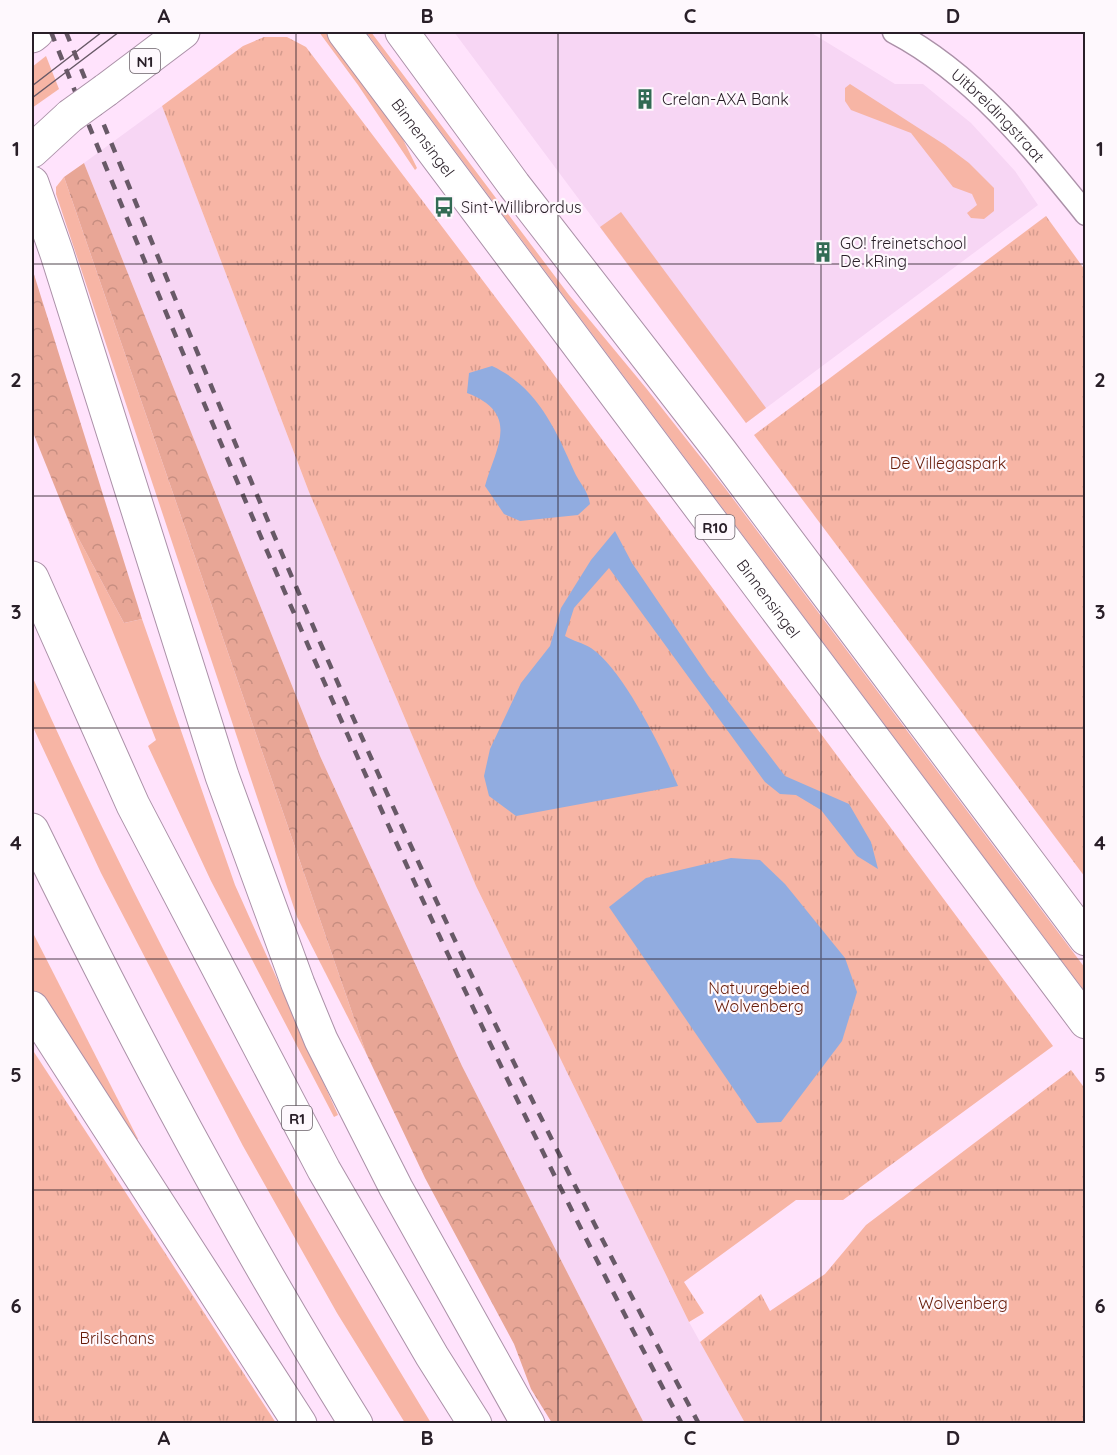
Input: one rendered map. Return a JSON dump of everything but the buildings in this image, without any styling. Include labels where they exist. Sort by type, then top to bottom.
[{"type":"main road","points":[[32,36],[37,32]]},
{"type":"main road","name":"N1","points":[[32,151],[70,116],[183,32]]},
{"type":"main road","name":"Binnensingel","points":[[344,32],[1086,1022]]},
{"type":"main road","points":[[402,32],[521,194],[721,452],[1086,939]]},
{"type":"main road","points":[[32,183],[57,254],[222,776],[298,984],[321,1040],[415,1225],[528,1424]]},
{"type":"main road","name":"R1","points":[[32,578],[133,805],[313,1150],[432,1356],[475,1424]]},
{"type":"main road","points":[[32,830],[105,980],[199,1157],[356,1424]]},
{"type":"main road","points":[[32,1008],[300,1424]]},
{"type":"street","name":"Uitbreidingstraat","points":[[900,33],[938,60],[988,103],[1086,214]]},
{"type":"shaded area","points":[[454,32],[810,32],[895,84],[923,84],[971,123],[1015,171],[1038,205],[746,423]]},
{"type":"shaded area","points":[[162,106],[309,492],[476,886],[689,1322],[745,1423],[644,1423],[462,1066],[320,756],[84,163]]},
{"type":"green space","points":[[319,32],[328,32],[394,121],[417,168],[415,170],[358,85]]},
{"type":"green space","points":[[366,32],[371,32],[569,295],[725,488],[1085,968],[1085,992]]},
{"type":"green space","name":"Natuurgebied Wolvenberg","points":[[264,37],[287,37],[306,47],[540,356],[1053,1046],[843,1200],[796,1200],[684,1282],[704,1313],[689,1322],[476,886],[309,492],[162,106],[243,46]]},
{"type":"green space","points":[[46,56],[59,89],[32,108],[32,67]]},
{"type":"green space","points":[[850,84],[969,163],[994,188],[994,211],[984,219],[971,218],[967,213],[977,205],[972,194],[953,187],[911,133],[851,110],[845,101],[845,88]]},
{"type":"green space","points":[[84,163],[320,756],[462,1066],[644,1423],[552,1423],[531,1389],[514,1344],[425,1178],[366,1053],[64,177]]},
{"type":"green space","points":[[64,177],[366,1053],[297,917],[56,194],[56,187]]},
{"type":"green space","points":[[621,212],[766,408],[746,423],[600,227]]},
{"type":"green space","name":"De Villegaspark","points":[[1046,216],[1085,270],[1085,877],[754,435]]},
{"type":"green space","points":[[32,268],[142,619],[124,623],[67,517],[32,430]]},
{"type":"green space","points":[[67,517],[124,623],[142,619],[235,885],[338,1115],[334,1117],[211,881],[148,746],[156,740]]},
{"type":"green space","points":[[32,676],[122,868],[219,1056],[323,1241],[431,1423],[405,1423],[337,1313],[243,1146],[101,873],[32,725]]},
{"type":"green space","points":[[32,931],[138,1139],[130,1144],[32,993]]},
{"type":"green space","name":"Brilschans","points":[[32,1049],[276,1423],[32,1423]]},
{"type":"green space","name":"Wolvenberg","points":[[1071,1070],[1086,1090],[1085,1423],[745,1423],[700,1342],[761,1294],[770,1311],[825,1274],[866,1225]]},
{"type":"water","points":[[492,366],[521,385],[533,397],[552,424],[589,499],[590,504],[578,515],[520,521],[504,514],[485,486],[498,446],[500,422],[494,411],[484,402],[467,393],[469,373]]},
{"type":"water","points":[[615,531],[632,563],[708,675],[785,776],[849,804],[871,842],[878,869],[857,856],[821,810],[796,795],[780,794],[765,782],[609,568],[574,608],[565,636],[591,648],[616,674],[641,712],[678,786],[516,816],[489,796],[484,776],[490,749],[521,683],[550,646],[561,608],[591,560]]},
{"type":"water","points":[[731,858],[760,860],[785,884],[845,958],[857,992],[842,1041],[781,1122],[757,1123],[609,907],[646,878]]},
{"type":"tram line","points":[[32,86],[102,32]]},
{"type":"tram line","points":[[32,98],[119,32]]},
{"type":"railway","points":[[51,32],[196,385],[348,736],[509,1083],[682,1424]]},
{"type":"railway","points":[[66,32],[249,476],[393,806],[536,1107],[632,1298],[699,1424]]},
{"type":"place","name":"Crelan-AXA Bank","points":[[645,99]]},
{"type":"place","name":"Sint-Willibrordus","points":[[444,207]]},
{"type":"place","name":"GO! freinetschool De kRing","points":[[823,252]]}]
